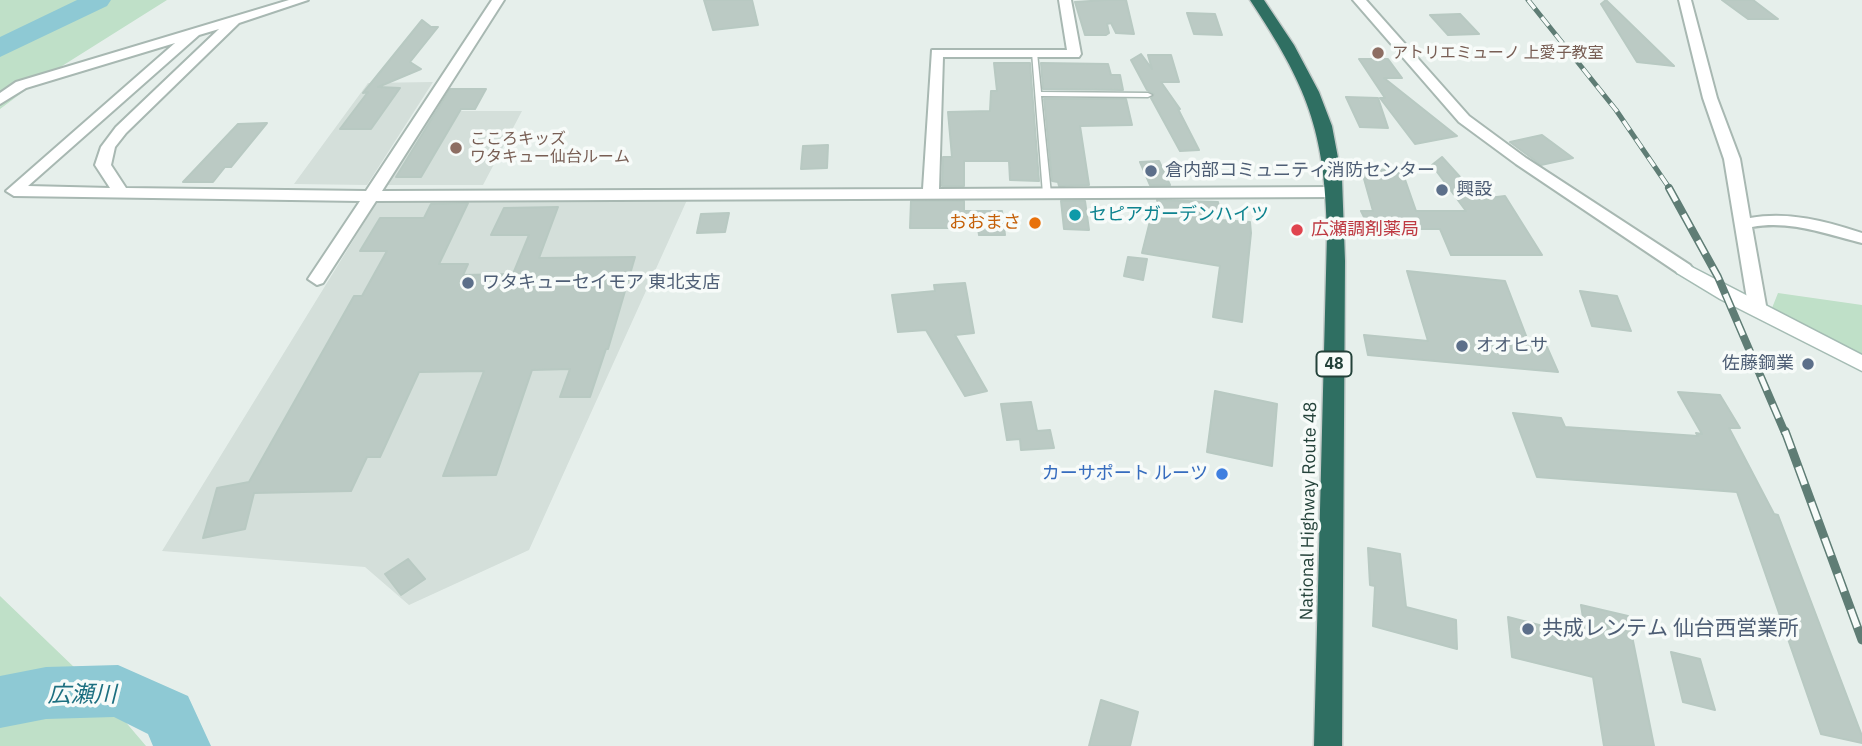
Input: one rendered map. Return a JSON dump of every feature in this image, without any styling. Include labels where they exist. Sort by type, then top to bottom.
[{"type":"highway","name":"National Highway Route 48","points":[[1257,0],[1293,53],[1311,88],[1324,127],[1334,192],[1332,572],[1328,746]]},
{"type":"street","points":[[0,100],[21,85],[302,0]]},
{"type":"street","points":[[317,279],[498,0]]},
{"type":"street","points":[[931,195],[937,53],[1074,54],[1065,0]]},
{"type":"street","points":[[1359,0],[1442,95],[1473,126],[1521,161],[1684,269],[1758,311],[1862,364]]},
{"type":"street","points":[[1685,0],[1710,98],[1732,159],[1758,311]]},
{"type":"street","points":[[122,193],[103,165],[108,147],[121,130],[236,19]]},
{"type":"street","points":[[196,31],[14,191],[373,196],[1334,192]]},
{"type":"street","points":[[1743,223],[1768,218],[1807,222],[1862,238]]},
{"type":"lane","points":[[1034,54],[1047,194]]},
{"type":"lane","points":[[1038,94],[1148,95]]},
{"type":"shaded area","points":[[433,82],[367,185],[294,184],[368,83]]},
{"type":"shaded area","name":"こころキッズ ワタキュー仙台ルーム","points":[[432,111],[522,111],[483,185],[385,185]]},
{"type":"shaded area","points":[[378,200],[687,200],[529,550],[409,605],[365,567],[162,551]]},
{"type":"green space","points":[[0,0],[167,0],[35,83],[0,109]]},
{"type":"green space","points":[[1778,293],[1862,305],[1862,354],[1772,308]]},
{"type":"green space","points":[[0,596],[101,693],[146,746],[0,746]]},
{"type":"building","points":[[704,0],[752,0],[758,25],[713,30]]},
{"type":"building","points":[[1126,0],[1134,34],[1116,33],[1111,23],[1107,24],[1109,33],[1106,35],[1085,35],[1075,2]]},
{"type":"building","points":[[1606,0],[1674,66],[1637,62],[1601,4]]},
{"type":"building","points":[[1722,0],[1753,0],[1778,19],[1748,19]]},
{"type":"building","points":[[1187,13],[1215,14],[1222,35],[1194,34]]},
{"type":"building","points":[[1460,14],[1479,34],[1448,35],[1430,15]]},
{"type":"building","points":[[422,20],[431,27],[438,27],[410,62],[421,69],[378,87],[400,88],[371,129],[340,129],[368,92],[363,93]]},
{"type":"building","points":[[1141,54],[1152,69],[1148,55],[1171,55],[1179,82],[1161,82],[1180,109],[1199,150],[1180,151],[1151,98],[1154,94],[1147,90],[1131,60]]},
{"type":"building","points":[[1359,59],[1388,59],[1402,78],[1384,78],[1457,136],[1415,144],[1380,98],[1385,98]]},
{"type":"building","points":[[994,63],[1030,63],[1039,181],[1010,180],[1009,161],[964,161],[964,186],[942,186],[943,157],[952,157],[948,112],[990,111],[991,91],[997,91]]},
{"type":"building","points":[[1041,63],[1108,64],[1111,75],[1120,75],[1123,90],[1043,89]]},
{"type":"building","points":[[450,89],[486,89],[475,109],[461,109],[421,177],[396,177]]},
{"type":"building","points":[[1346,97],[1378,98],[1388,128],[1360,127]]},
{"type":"building","points":[[1044,99],[1126,99],[1132,125],[1080,126],[1089,185],[1059,186],[1058,182],[1052,181]]},
{"type":"building","points":[[267,123],[231,167],[225,167],[213,182],[183,182],[238,124]]},
{"type":"building","points":[[1542,135],[1573,158],[1541,165],[1510,142]]},
{"type":"building","points":[[828,145],[827,168],[801,169],[803,146]]},
{"type":"building","points":[[1442,157],[1480,199],[1505,196],[1542,255],[1451,255],[1440,229],[1370,229],[1361,211],[1373,211],[1361,168],[1402,171],[1416,211],[1466,211],[1432,165]]},
{"type":"building","points":[[1159,161],[1170,185],[1150,185],[1140,162]]},
{"type":"building","points":[[1157,200],[1218,202],[1221,220],[1250,222],[1242,322],[1213,317],[1220,266],[1142,253],[1153,209],[1161,209]]},
{"type":"building","points":[[911,201],[964,201],[964,211],[1002,211],[1005,235],[979,235],[978,228],[910,228]]},
{"type":"building","name":"セピアガーデンハイツ","points":[[1061,201],[1085,201],[1089,230],[1064,229]]},
{"type":"building","points":[[468,203],[439,264],[468,264],[463,275],[513,274],[529,235],[491,235],[504,208],[558,207],[539,258],[635,257],[608,349],[590,397],[560,397],[570,369],[532,370],[496,475],[443,476],[484,371],[419,372],[380,457],[367,457],[351,491],[254,493],[245,529],[203,538],[217,488],[249,482],[354,296],[362,296],[387,251],[360,251],[380,218],[424,218],[431,204]]},
{"type":"building","points":[[729,213],[725,232],[697,233],[701,214]]},
{"type":"building","points":[[1128,257],[1147,259],[1143,280],[1124,276]]},
{"type":"building","points":[[1407,271],[1505,281],[1530,346],[1547,347],[1558,372],[1368,355],[1364,335],[1428,341]]},
{"type":"building","points":[[965,283],[974,333],[955,335],[987,391],[965,396],[926,330],[898,332],[892,295],[935,291],[934,285]]},
{"type":"building","points":[[1580,291],[1617,296],[1631,331],[1592,326]]},
{"type":"building","points":[[1215,391],[1277,404],[1272,466],[1207,452]]},
{"type":"building","points":[[1678,392],[1720,395],[1740,428],[1729,428],[1774,514],[1778,515],[1862,736],[1862,743],[1821,734],[1737,492],[1537,477],[1513,413],[1561,418],[1565,427],[1698,436],[1696,433],[1702,434]]},
{"type":"building","points":[[1031,402],[1037,431],[1050,430],[1054,448],[1021,450],[1020,439],[1007,440],[1001,404]]},
{"type":"building","points":[[1368,548],[1400,554],[1406,607],[1456,620],[1457,649],[1373,626],[1375,586],[1370,585]]},
{"type":"building","points":[[408,559],[425,579],[401,595],[385,574]]},
{"type":"building","points":[[1581,605],[1628,616],[1654,746],[1604,746],[1593,677],[1512,657],[1508,617],[1586,637]]},
{"type":"building","points":[[1671,652],[1700,659],[1715,710],[1683,702]]},
{"type":"building","points":[[1101,700],[1138,712],[1130,746],[1089,746]]},
{"type":"waterway","name":"広瀬川","points":[[0,48],[98,0]]},
{"type":"waterway","name":"広瀬川","points":[[0,702],[46,693],[118,691],[168,715],[182,746]]},
{"type":"railway","points":[[1528,0],[1616,110],[1670,189]]},
{"type":"railway","points":[[1669,188],[1718,277],[1785,433]]},
{"type":"railway","points":[[1785,431],[1862,640]]},
{"type":"place","name":"アトリエミューノ 上愛子教室","points":[[1378,53]]},
{"type":"place","name":"こころキッズ ワタキュー仙台ルーム","points":[[456,148]]},
{"type":"place","name":"倉内部コミュニティ消防センター","points":[[1151,171]]},
{"type":"place","name":"興設","points":[[1442,190]]},
{"type":"place","name":"セピアガーデンハイツ","points":[[1075,215]]},
{"type":"place","name":"おおまさ","points":[[1035,223]]},
{"type":"place","name":"広瀬調剤薬局","points":[[1297,230]]},
{"type":"place","name":"ワタキューセイモア 東北支店","points":[[468,283]]},
{"type":"place","name":"オオヒサ","points":[[1462,346]]},
{"type":"place","name":"佐藤鋼業","points":[[1808,364]]},
{"type":"place","name":"カーサポート ルーツ","points":[[1222,474]]},
{"type":"place","name":"共成レンテム 仙台西営業所","points":[[1528,629]]}]
